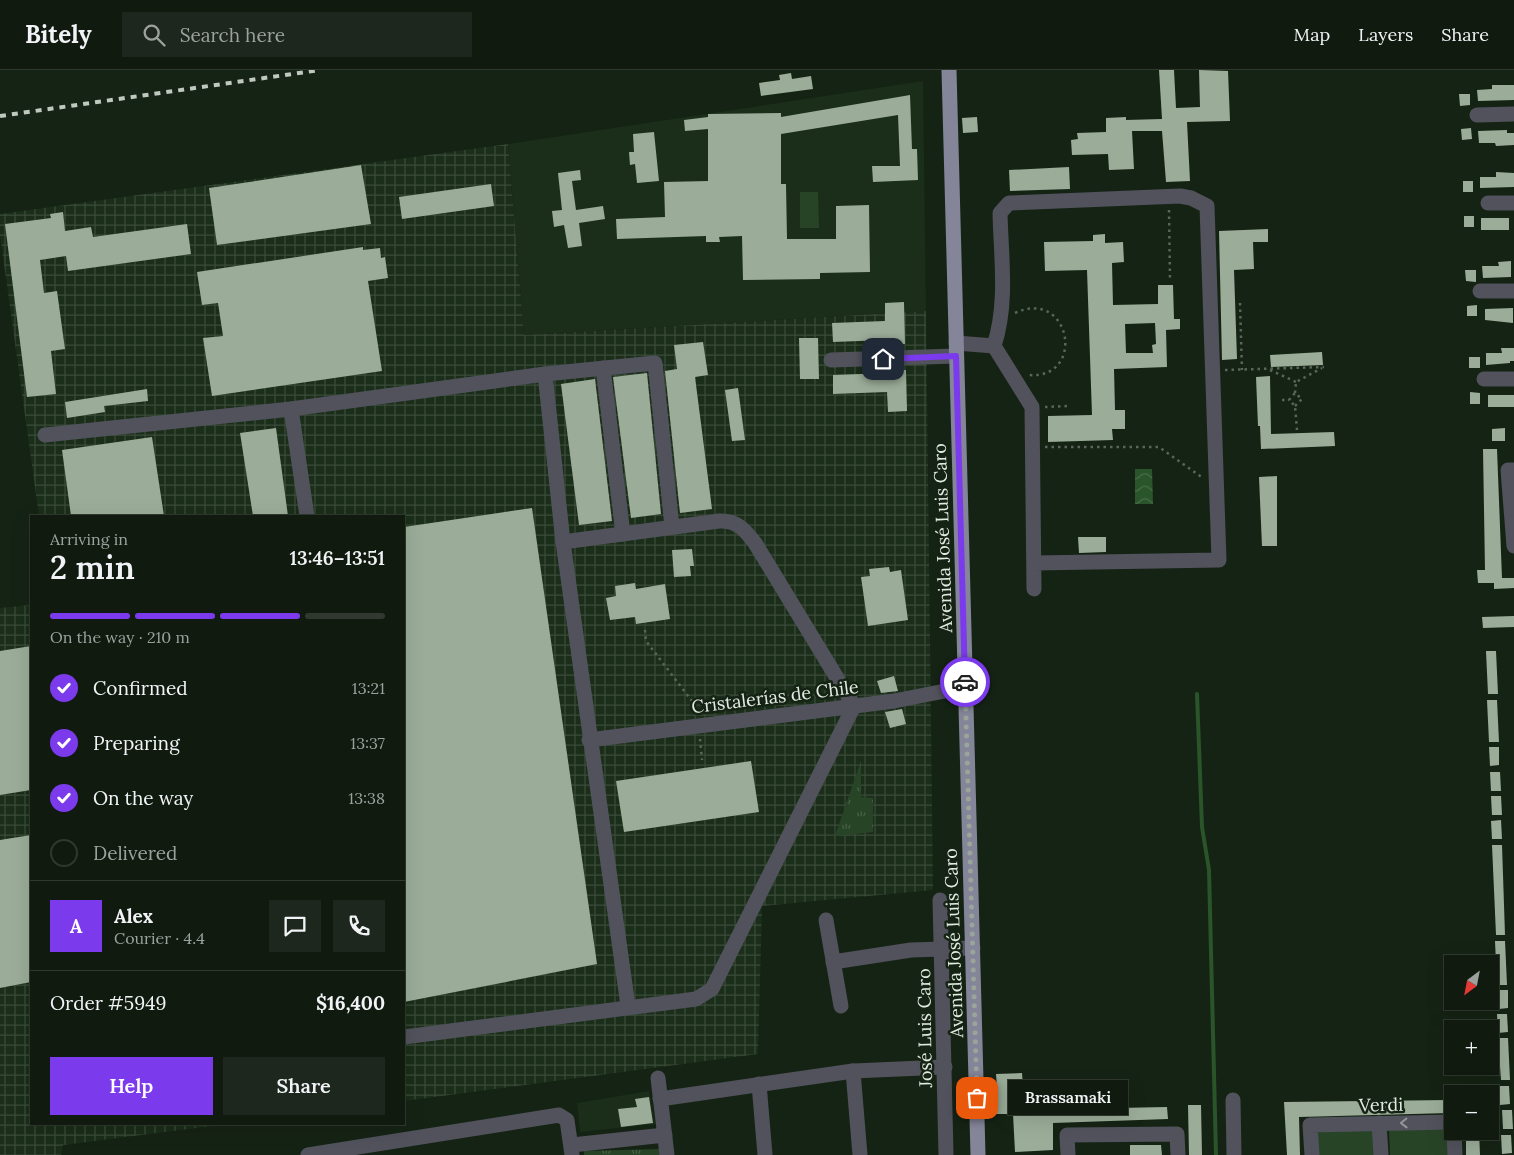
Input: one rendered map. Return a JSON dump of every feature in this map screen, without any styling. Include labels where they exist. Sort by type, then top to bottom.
[{"type":"main road","name":"Avenida José Luis Caro","points":[[950,70],[978,1155]]},
{"type":"street","points":[[1477,114],[1514,114]]},
{"type":"street","points":[[994,346],[1000,328],[1003,300],[1000,214],[1009,203],[1169,196],[1191,198],[1207,206],[1219,560],[1034,563]]},
{"type":"street","points":[[1488,203],[1514,203]]},
{"type":"street","points":[[1480,291],[1514,290]]},
{"type":"street","points":[[831,360],[994,346]]},
{"type":"street","points":[[994,346],[1032,407],[1034,589]]},
{"type":"street","points":[[45,435],[291,409],[545,374],[655,364],[672,527]]},
{"type":"street","points":[[604,368],[623,534]]},
{"type":"street","points":[[545,374],[563,542],[589,740],[628,1006]]},
{"type":"street","points":[[1484,379],[1514,379]]},
{"type":"street","points":[[291,409],[307,515]]},
{"type":"street","points":[[1514,470],[1508,470],[1514,546]]},
{"type":"street","points":[[405,1036],[628,1006],[696,999],[712,989],[854,706],[755,543],[742,526],[728,520],[563,542]]},
{"type":"street","name":"Cristalerías de Chile","points":[[589,740],[854,706],[965,687]]},
{"type":"street","name":"José Luis Caro","points":[[940,900],[946,1155]]},
{"type":"street","points":[[826,920],[841,1006]]},
{"type":"street","points":[[833,962],[911,950],[973,948]]},
{"type":"street","points":[[660,1100],[853,1070],[945,1067]]},
{"type":"street","points":[[853,1070],[860,1155]]},
{"type":"street","points":[[658,1078],[667,1155]]},
{"type":"street","points":[[759,1084],[765,1155]]},
{"type":"street","points":[[1233,1100],[1234,1155]]},
{"type":"street","points":[[308,1155],[373,1151],[555,1115],[565,1117],[567,1120],[572,1150],[665,1134]]},
{"type":"street","name":"Verdi","points":[[1312,1155],[1310,1125],[1444,1122]]},
{"type":"street","points":[[1379,1124],[1381,1155]]},
{"type":"street","points":[[1068,1155],[1067,1135],[1177,1134],[1178,1155]]},
{"type":"street","points":[[1454,1140],[1455,1155]]},
{"type":"path","points":[[1169,196],[1170,280]]},
{"type":"path","points":[[1240,303],[1242,370]]},
{"type":"path","points":[[1000,328],[1013,314],[1023,309],[1034,308],[1050,314],[1062,325],[1066,336],[1066,347],[1062,358],[1056,366],[1047,373],[1036,376],[1024,375]]},
{"type":"path","points":[[1212,371],[1324,367],[1296,382]]},
{"type":"path","points":[[1269,369],[1296,382]]},
{"type":"path","points":[[1289,400],[1295,393],[1296,382]]},
{"type":"path","points":[[1295,393],[1302,399],[1295,406]]},
{"type":"path","points":[[1282,400],[1289,400],[1295,406],[1297,430]]},
{"type":"path","points":[[1032,407],[1068,406]]},
{"type":"path","points":[[1033,447],[1159,448],[1216,487]]},
{"type":"path","points":[[645,630],[646,641],[695,705],[702,760]]},
{"type":"shaded area","points":[[923,81],[926,311],[524,335],[508,144]]},
{"type":"shaded area","points":[[508,144],[524,335],[926,311],[933,890],[762,906],[758,1054],[405,1101],[405,515],[39,515],[0,235],[0,214]]},
{"type":"shaded area","points":[[30,605],[30,1125],[220,1125],[63,1145],[61,1155],[0,1155],[0,608]]},
{"type":"shaded area","points":[[649,1091],[655,1124],[580,1132],[577,1103]]},
{"type":"green space","points":[[800,192],[818,192],[819,228],[800,228]]},
{"type":"green space","points":[[861,761],[861,797],[873,798],[873,832],[835,836]]},
{"type":"green space","points":[[1376,1129],[1377,1155],[1318,1155],[1317,1133],[1323,1130]]},
{"type":"green space","points":[[1444,1129],[1444,1140],[1448,1140],[1449,1155],[1390,1155],[1389,1130]]},
{"type":"green space","points":[[663,1149],[663,1155],[584,1155],[584,1151]]},
{"type":"water","points":[[1135,469],[1152,469],[1153,504],[1135,504]]},
{"type":"building","points":[[1159,70],[1174,70],[1176,108],[1200,107],[1199,70],[1228,71],[1230,121],[1187,122],[1190,181],[1166,182],[1162,131],[1132,131],[1134,169],[1109,170],[1108,154],[1072,155],[1071,140],[1078,139],[1077,133],[1106,132],[1106,118],[1126,117],[1126,120],[1162,119]]},
{"type":"building","points":[[791,73],[792,79],[811,76],[813,89],[761,96],[759,83],[780,80],[779,75]]},
{"type":"building","points":[[1492,85],[1514,85],[1514,100],[1478,101],[1477,90],[1492,89]]},
{"type":"building","points":[[1459,94],[1470,94],[1470,105],[1460,106]]},
{"type":"building","points":[[910,95],[912,149],[917,149],[918,180],[873,182],[872,166],[900,166],[898,115],[781,134],[781,184],[786,184],[787,239],[836,239],[836,206],[869,205],[870,272],[820,273],[820,279],[743,280],[742,236],[719,237],[720,242],[706,242],[706,236],[617,239],[616,219],[665,217],[664,182],[708,181],[708,129],[685,131],[684,120],[708,117],[708,114],[781,113],[781,117]]},
{"type":"building","points":[[977,117],[978,132],[963,133],[962,118]]},
{"type":"building","points":[[1471,128],[1472,139],[1462,140],[1461,129]]},
{"type":"building","points":[[1507,130],[1507,133],[1514,133],[1514,145],[1496,146],[1495,143],[1479,143],[1478,131]]},
{"type":"building","points":[[654,132],[659,181],[637,183],[635,164],[630,165],[629,152],[634,152],[633,134]]},
{"type":"building","points":[[361,165],[371,224],[217,245],[209,188]]},
{"type":"building","points":[[1069,167],[1070,189],[1010,191],[1009,170]]},
{"type":"building","points":[[580,170],[581,180],[572,181],[576,210],[603,206],[605,219],[579,223],[582,246],[568,248],[564,225],[554,227],[552,211],[562,210],[558,173]]},
{"type":"building","points":[[1496,172],[1514,173],[1514,187],[1480,188],[1480,177],[1496,177]]},
{"type":"building","points":[[1463,181],[1473,181],[1473,192],[1463,192]]},
{"type":"building","points":[[491,184],[494,206],[402,219],[399,197]]},
{"type":"building","points":[[63,212],[65,231],[91,227],[93,237],[187,224],[191,254],[68,271],[66,256],[40,260],[44,293],[57,291],[65,349],[51,351],[56,394],[27,397],[5,224],[51,218],[50,214]]},
{"type":"building","points":[[1464,216],[1474,216],[1474,227],[1464,227]]},
{"type":"building","points":[[1481,218],[1509,218],[1509,230],[1481,230]]},
{"type":"building","points":[[1268,229],[1268,242],[1253,242],[1254,269],[1234,270],[1237,359],[1222,360],[1219,231]]},
{"type":"building","points":[[1105,234],[1105,243],[1123,242],[1124,262],[1112,263],[1113,305],[1158,304],[1158,285],[1173,285],[1174,319],[1180,319],[1180,329],[1166,330],[1167,367],[1114,369],[1115,410],[1125,410],[1125,429],[1112,429],[1113,440],[1048,442],[1048,416],[1092,415],[1087,270],[1045,271],[1044,242],[1093,241],[1093,235]],"holes":[[[1155,323],[1156,344],[1152,345],[1153,353],[1126,353],[1125,324]]]},
{"type":"building","points":[[363,247],[363,250],[380,248],[381,258],[385,257],[388,278],[368,281],[382,371],[212,396],[203,338],[223,336],[218,303],[202,305],[197,272]]},
{"type":"building","points":[[1511,261],[1511,277],[1483,278],[1482,266],[1499,266],[1498,262]]},
{"type":"building","points":[[1465,270],[1476,270],[1476,282],[1466,281]]},
{"type":"building","points":[[904,302],[905,344],[886,344],[886,340],[833,342],[832,323],[885,321],[885,303]]},
{"type":"building","points":[[1477,305],[1477,316],[1467,316],[1467,306]]},
{"type":"building","points":[[1513,308],[1513,323],[1485,320],[1485,309]]},
{"type":"building","points":[[799,338],[818,338],[819,379],[800,379]]},
{"type":"building","points":[[703,342],[708,375],[695,377],[712,509],[680,513],[665,371],[677,369],[674,345]]},
{"type":"building","points":[[1501,348],[1514,348],[1514,361],[1486,365],[1486,353],[1502,353]]},
{"type":"building","points":[[1322,352],[1323,365],[1271,367],[1270,355]]},
{"type":"building","points":[[1469,357],[1480,357],[1480,368],[1469,368]]},
{"type":"building","points":[[887,370],[906,370],[907,411],[888,412],[887,392],[833,394],[833,375],[887,373]]},
{"type":"building","points":[[647,373],[661,514],[631,518],[613,377]]},
{"type":"building","points":[[1270,376],[1271,434],[1334,432],[1335,446],[1261,449],[1256,377]]},
{"type":"building","points":[[595,379],[612,521],[579,525],[561,384]]},
{"type":"building","points":[[738,388],[745,440],[732,441],[725,390]]},
{"type":"building","points":[[147,389],[148,401],[104,406],[105,412],[67,418],[65,402]]},
{"type":"building","points":[[1470,392],[1480,393],[1480,404],[1470,404]]},
{"type":"building","points":[[1488,395],[1514,395],[1514,407],[1488,407]]},
{"type":"building","points":[[276,428],[288,515],[253,515],[240,433]]},
{"type":"building","points":[[1505,428],[1505,441],[1492,441],[1492,429]]},
{"type":"building","points":[[152,437],[164,515],[71,515],[62,450]]},
{"type":"building","points":[[1483,449],[1497,449],[1502,578],[1514,578],[1514,588],[1494,589],[1494,583],[1478,583],[1477,570],[1485,570]]},
{"type":"building","points":[[1277,476],[1277,546],[1262,546],[1259,477]]},
{"type":"building","points":[[532,508],[597,964],[405,1002],[405,527]]},
{"type":"building","points":[[1078,537],[1106,537],[1106,552],[1079,553]]},
{"type":"building","points":[[692,549],[694,566],[690,566],[691,576],[674,577],[672,550]]},
{"type":"building","points":[[889,567],[890,572],[901,570],[908,620],[868,626],[861,577],[870,576],[869,569]]},
{"type":"building","points":[[635,583],[636,589],[665,584],[670,619],[636,624],[635,617],[610,620],[606,598],[616,596],[615,586]]},
{"type":"building","points":[[1514,616],[1514,627],[1483,628],[1482,617]]},
{"type":"building","points":[[30,646],[30,790],[0,795],[0,651]]},
{"type":"building","points":[[1486,651],[1496,651],[1498,694],[1488,694]]},
{"type":"building","points":[[894,676],[898,691],[881,693],[877,681]]},
{"type":"building","points":[[1487,700],[1497,700],[1499,742],[1489,742]]},
{"type":"building","points":[[902,709],[906,724],[890,728],[885,712]]},
{"type":"building","points":[[1489,747],[1499,747],[1499,765],[1490,766]]},
{"type":"building","points":[[751,761],[759,812],[624,832],[616,781]]},
{"type":"building","points":[[1490,772],[1500,772],[1501,791],[1491,791]]},
{"type":"building","points":[[1491,796],[1501,796],[1502,815],[1492,815]]},
{"type":"building","points":[[1501,820],[1502,839],[1492,839],[1491,821]]},
{"type":"building","points":[[30,835],[30,982],[0,988],[0,840]]},
{"type":"building","points":[[1492,845],[1502,845],[1505,935],[1496,935]]},
{"type":"building","points":[[1495,941],[1505,941],[1507,985],[1499,985],[1499,955],[1496,955]]},
{"type":"building","points":[[1499,990],[1508,990],[1508,1008],[1499,1009]]},
{"type":"building","points":[[1497,1014],[1507,1014],[1508,1032],[1499,1033],[1499,1020],[1497,1020]]},
{"type":"building","points":[[1499,1038],[1508,1038],[1510,1080],[1501,1080]]},
{"type":"building","points":[[1022,1073],[1023,1086],[1014,1086],[1016,1110],[1167,1107],[1168,1119],[1053,1123],[1053,1150],[1015,1152],[1013,1114],[996,1114],[996,1102],[998,1102],[996,1074]]},
{"type":"building","points":[[1500,1086],[1509,1086],[1510,1104],[1500,1105]]},
{"type":"building","points":[[649,1097],[653,1123],[621,1127],[618,1109],[637,1107],[635,1099]]},
{"type":"building","points":[[1444,1100],[1444,1113],[1299,1117],[1300,1155],[1287,1155],[1284,1102]]},
{"type":"building","points":[[1188,1105],[1201,1105],[1202,1155],[1189,1155]]},
{"type":"building","points":[[1502,1110],[1512,1110],[1513,1129],[1503,1129]]},
{"type":"building","points":[[1501,1135],[1511,1135],[1512,1153],[1502,1154]]},
{"type":"building","points":[[1466,1140],[1479,1140],[1480,1155],[1466,1155]]},
{"type":"building","points":[[1130,1145],[1161,1145],[1162,1155],[1130,1155]]},
{"type":"waterway","points":[[1197,694],[1202,827],[1209,870],[1216,1155]]},
{"type":"railway","points":[[0,116],[320,70]]},
{"type":"way so far","points":[[965,682],[977,1098]]},
{"type":"place","name":"Brassamaki","points":[[977,1098]]},
{"type":"route","points":[[883,359],[956,356],[965,682]]}]
